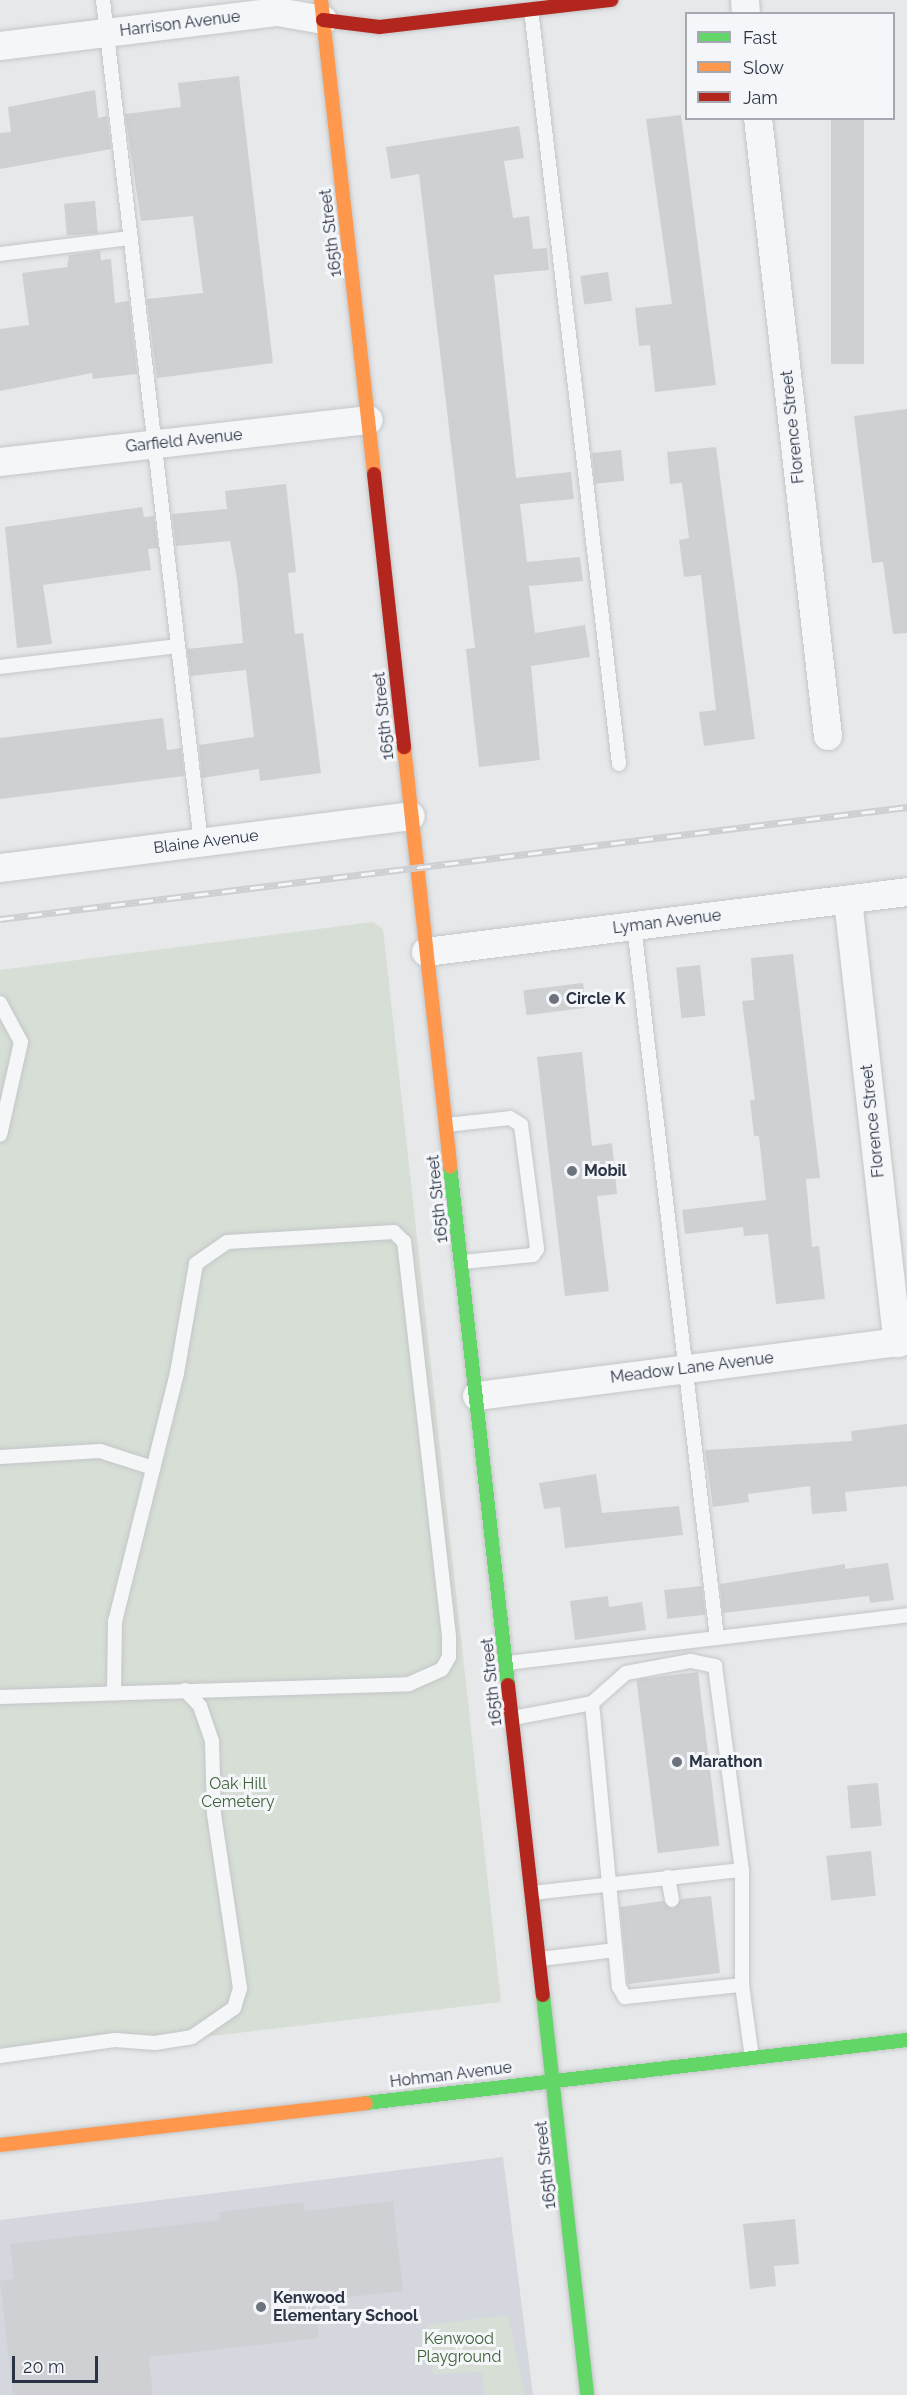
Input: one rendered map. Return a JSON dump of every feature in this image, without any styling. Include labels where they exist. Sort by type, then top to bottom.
[{"type":"main road","name":"Harrison Avenue","points":[[322,10],[380,27],[530,5],[611,0]]},
{"type":"main road","name":"165th Street","points":[[322,10],[587,2395]]},
{"type":"main road","name":"Hohman Avenue","points":[[0,2145],[553,2079],[907,2040]]},
{"type":"street","name":"Harrison Avenue","points":[[0,46],[278,12],[322,10]]},
{"type":"street","name":"Florence Street","points":[[758,120],[828,736]]},
{"type":"street","name":"Garfield Avenue","points":[[0,462],[369,420]]},
{"type":"street","name":"Blaine Avenue","points":[[0,868],[411,816]]},
{"type":"street","name":"Lyman Avenue","points":[[426,952],[907,892]]},
{"type":"street","name":"Florence Street","points":[[848,900],[903,1342]]},
{"type":"street","name":"Meadow Lane Avenue","points":[[477,1396],[683,1368],[903,1342]]},
{"type":"lane","points":[[103,0],[201,843]]},
{"type":"lane","points":[[530,5],[619,764]]},
{"type":"lane","points":[[0,254],[131,238]]},
{"type":"lane","points":[[0,667],[178,646]]},
{"type":"lane","points":[[634,926],[683,1368],[717,1638]]},
{"type":"lane","points":[[0,1003],[21,1042],[0,1135]]},
{"type":"lane","points":[[446,1125],[510,1118],[521,1125],[537,1249],[533,1255],[462,1262]]},
{"type":"lane","points":[[0,1697],[410,1684],[435,1674],[449,1657],[404,1242],[394,1232],[378,1230],[227,1242],[210,1249],[196,1264],[190,1282],[177,1373],[115,1621],[114,1693]]},
{"type":"lane","points":[[0,1457],[100,1451],[153,1468]]},
{"type":"lane","points":[[507,1663],[907,1615]]},
{"type":"lane","points":[[513,1718],[592,1703],[626,1673],[692,1661],[715,1666],[742,1870],[742,1985],[752,2058]]},
{"type":"lane","points":[[0,2056],[115,2040],[155,2043],[192,2037],[234,2008],[237,1962],[214,1813],[212,1741],[200,1706],[185,1690]]},
{"type":"lane","points":[[592,1703],[619,1987],[626,1997],[742,1985]]},
{"type":"lane","points":[[532,1893],[742,1870]]},
{"type":"lane","points":[[668,1877],[672,1900]]},
{"type":"lane","points":[[540,1959],[615,1950]]},
{"type":"lane","points":[[682,1978],[684,1992]]},
{"type":"shaded area","name":"Kenwood Elementary School","points":[[503,2157],[533,2395],[0,2395],[0,2220]]},
{"type":"green space","name":"Oak Hill Cemetery","points":[[373,922],[383,929],[501,2002],[0,2061],[0,970]]},
{"type":"green space","name":"Kenwood Playground","points":[[508,2315],[525,2395],[485,2395],[482,2372],[433,2374],[427,2325]]},
{"type":"building","points":[[239,76],[273,363],[157,378],[147,299],[203,293],[193,216],[141,221],[125,114],[181,107],[178,83]]},
{"type":"building","points":[[95,90],[98,118],[107,116],[111,149],[0,169],[0,133],[11,132],[8,107]]},
{"type":"building","points":[[681,115],[716,385],[655,392],[650,345],[639,346],[635,308],[672,304],[646,119]]},
{"type":"building","points":[[831,120],[864,120],[864,364],[831,364]]},
{"type":"building","points":[[519,126],[524,158],[504,161],[513,218],[529,216],[533,249],[547,248],[549,270],[494,275],[516,478],[571,472],[574,499],[520,504],[527,562],[580,557],[583,581],[529,586],[535,633],[585,625],[590,657],[531,666],[540,760],[479,767],[466,649],[475,648],[419,174],[391,179],[386,147]]},
{"type":"building","points":[[95,201],[98,233],[67,236],[64,204]]},
{"type":"building","points":[[100,251],[101,260],[111,259],[115,303],[129,301],[137,374],[93,379],[92,373],[0,391],[0,329],[29,325],[22,273],[67,267],[69,255]]},
{"type":"building","points":[[608,272],[612,301],[584,305],[580,276]]},
{"type":"building","points":[[907,409],[907,633],[893,634],[883,562],[872,563],[854,416]]},
{"type":"building","points":[[716,447],[755,739],[704,746],[699,712],[716,710],[701,575],[684,577],[679,540],[689,538],[682,483],[670,484],[667,452]]},
{"type":"building","points":[[621,450],[624,481],[595,484],[592,453]]},
{"type":"building","points":[[286,484],[296,572],[288,573],[295,634],[303,633],[321,773],[260,781],[259,769],[202,778],[199,745],[254,737],[246,670],[191,676],[187,649],[243,643],[237,579],[230,541],[176,546],[172,514],[227,509],[225,491]]},
{"type":"building","points":[[142,507],[144,517],[154,516],[158,548],[148,549],[151,570],[43,585],[52,644],[17,648],[5,527]]},
{"type":"building","points":[[163,718],[167,750],[181,748],[184,776],[0,799],[0,738]]},
{"type":"building","points":[[793,954],[820,1178],[806,1179],[812,1247],[819,1246],[825,1299],[776,1304],[768,1234],[744,1236],[743,1227],[685,1234],[682,1210],[766,1200],[759,1136],[754,1136],[750,1100],[755,1100],[742,1001],[754,1000],[751,958]]},
{"type":"building","points":[[700,965],[705,1016],[681,1018],[676,968]]},
{"type":"building","name":"Circle K","points":[[583,983],[586,1008],[526,1015],[523,990]]},
{"type":"building","name":"Mobil","points":[[582,1052],[592,1146],[612,1143],[617,1194],[597,1196],[609,1291],[565,1296],[537,1057]]},
{"type":"building","points":[[907,1424],[907,1486],[845,1492],[847,1511],[812,1514],[810,1486],[748,1494],[749,1502],[713,1507],[705,1450],[852,1441],[851,1431]]},
{"type":"building","points":[[596,1474],[602,1513],[679,1506],[683,1535],[565,1548],[560,1507],[544,1509],[539,1483]]},
{"type":"building","points":[[888,1563],[894,1600],[870,1603],[869,1596],[723,1613],[720,1584],[845,1564],[845,1569]]},
{"type":"building","points":[[702,1586],[705,1615],[667,1619],[664,1590]]},
{"type":"building","points":[[608,1596],[609,1607],[642,1602],[646,1630],[575,1640],[570,1601]]},
{"type":"building","name":"Marathon","points":[[698,1672],[719,1846],[658,1853],[636,1680]]},
{"type":"building","points":[[878,1783],[882,1826],[851,1829],[847,1786]]},
{"type":"building","points":[[871,1851],[876,1896],[831,1900],[826,1856]]},
{"type":"building","points":[[711,1896],[720,1973],[628,1984],[620,1907],[663,1901],[673,1909],[681,1899]]},
{"type":"building","points":[[393,2201],[403,2291],[315,2301],[319,2338],[149,2357],[153,2395],[13,2395],[0,2281],[14,2279],[10,2244],[220,2220],[219,2212],[304,2202],[305,2211]]},
{"type":"building","points":[[795,2219],[799,2264],[774,2266],[776,2286],[750,2289],[743,2224]]},
{"type":"railway","points":[[0,919],[907,807]]},
{"type":"traffic: fast","points":[[450,1166],[508,1685]]},
{"type":"traffic: fast","points":[[543,1995],[587,2395]]},
{"type":"traffic: fast","points":[[366,2103],[907,2040]]},
{"type":"traffic: slow","points":[[321,0],[374,474]]},
{"type":"traffic: slow","points":[[404,747],[450,1166]]},
{"type":"traffic: slow","points":[[0,2145],[366,2103]]},
{"type":"traffic: jam","points":[[323,20],[380,27],[611,0]]},
{"type":"traffic: jam","points":[[374,474],[404,747]]},
{"type":"traffic: jam","points":[[508,1685],[543,1995]]},
{"type":"place","name":"Circle K","points":[[554,999]]},
{"type":"place","name":"Mobil","points":[[572,1171]]},
{"type":"place","name":"Marathon","points":[[677,1762]]},
{"type":"place","name":"Kenwood Elementary School","points":[[261,2307]]}]
